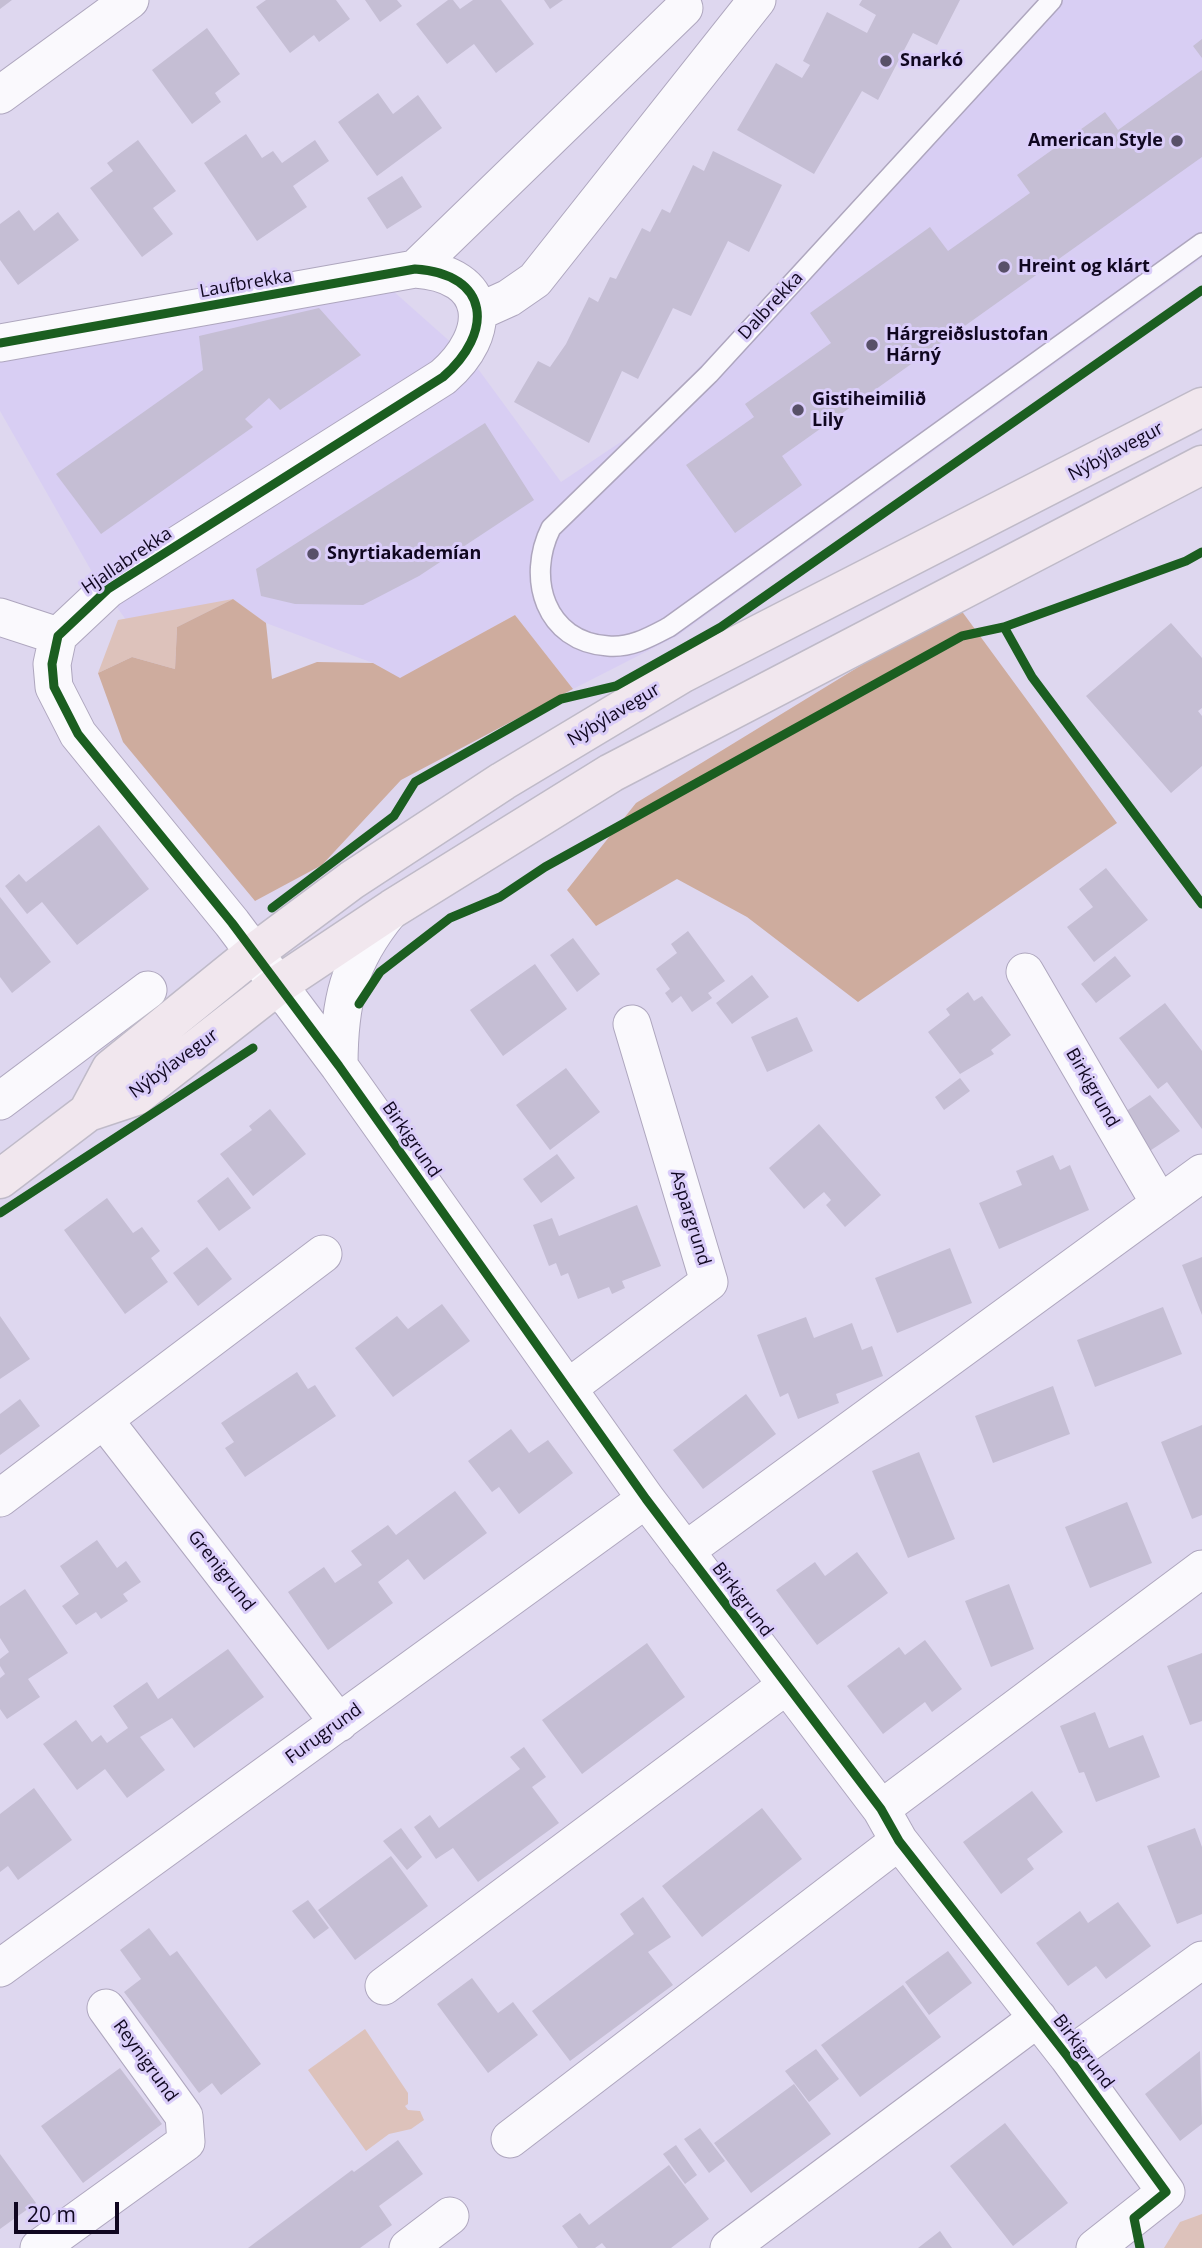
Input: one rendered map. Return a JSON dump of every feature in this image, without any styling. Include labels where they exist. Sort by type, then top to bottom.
[{"type":"main road","name":"Nýbýlavegur","points":[[88,1112],[111,1069],[254,953],[374,865],[503,781],[683,673],[1202,407]]},
{"type":"main road","name":"Nýbýlavegur","points":[[0,1179],[88,1112],[136,1096],[278,985],[392,909],[611,773],[1202,464]]},
{"type":"street","points":[[0,95],[130,0]]},
{"type":"street","points":[[478,312],[509,298],[535,280],[757,0]]},
{"type":"street","points":[[415,269],[684,8]]},
{"type":"street","name":"Laufbrekka","points":[[0,344],[415,269],[437,271],[456,280],[471,295],[478,312]]},
{"type":"street","name":"Hjallabrekka","points":[[58,636],[108,589],[443,377],[464,358],[477,336],[478,312]]},
{"type":"street","points":[[0,617],[58,636],[52,664],[54,687],[78,734],[278,985]]},
{"type":"street","points":[[338,1066],[342,1002],[349,977],[362,952],[392,909]]},
{"type":"street","name":"Birkigrund","points":[[1024,972],[1160,1204]]},
{"type":"street","name":"Birkigrund","points":[[278,985],[646,1499],[881,1809],[899,1841],[1068,2057],[1166,2192],[1096,2248]]},
{"type":"street","points":[[0,1101],[148,990]]},
{"type":"street","name":"Aspargrund","points":[[568,1388],[709,1282],[632,1024]]},
{"type":"street","points":[[685,1552],[1202,1173]]},
{"type":"street","points":[[0,1497],[323,1254]]},
{"type":"street","name":"Grenigrund","points":[[104,1420],[339,1723]]},
{"type":"street","name":"Furugrund","points":[[0,1968],[646,1499]]},
{"type":"street","points":[[881,1809],[1202,1569]]},
{"type":"street","points":[[384,1986],[787,1685]]},
{"type":"street","points":[[510,2139],[899,1841]]},
{"type":"street","name":"Birkigrund","points":[[1068,2057],[1202,1960]]},
{"type":"street","name":"Reynigrund","points":[[39,2248],[186,2142],[184,2116],[106,2008]]},
{"type":"street","name":"Birkigrund","points":[[729,2248],[1038,2018]]},
{"type":"street","points":[[408,2248],[450,2216]]},
{"type":"lane","name":"Dalbrekka","points":[[1052,0],[709,374],[551,528],[539,560],[538,577],[545,602],[559,623],[590,643],[608,646],[643,640],[669,627],[1202,243]]},
{"type":"shaded area","points":[[1046,0],[1202,0],[1202,258],[677,636],[573,689],[515,615],[400,679],[373,663],[266,623],[233,599],[136,634],[92,572],[0,411],[0,358],[383,282],[473,362],[561,482],[643,427]]},
{"type":"shaded area","points":[[233,599],[177,627],[175,669],[132,657],[98,673],[118,620]]},
{"type":"shaded area","points":[[233,599],[266,623],[272,679],[317,662],[373,663],[400,678],[515,615],[573,689],[401,780],[322,865],[255,901],[123,742],[98,673],[132,657],[175,669],[177,627]]},
{"type":"shaded area","points":[[958,606],[1117,823],[858,1002],[747,917],[677,879],[596,926],[567,890],[636,803]]},
{"type":"shaded area","points":[[365,2029],[408,2093],[408,2104],[405,2106],[408,2110],[420,2111],[424,2120],[411,2129],[389,2134],[366,2151],[308,2070]]},
{"type":"shaded area","points":[[1202,2214],[1202,2248],[1164,2248],[1180,2222]]},
{"type":"building","points":[[0,0],[12,0],[0,9]]},
{"type":"building","points":[[266,0],[336,0],[350,19],[319,42],[314,35],[290,53],[256,7]]},
{"type":"building","points":[[365,0],[397,0],[402,6],[380,22]]},
{"type":"building","points":[[448,0],[453,0],[460,9],[473,0],[501,0],[534,44],[496,73],[474,44],[447,64],[416,24]]},
{"type":"building","points":[[544,0],[563,0],[550,9]]},
{"type":"building","points":[[862,0],[960,0],[937,45],[913,33],[878,100],[862,91],[814,174],[737,130],[776,63],[802,78],[810,65],[803,61],[827,12],[867,33],[876,15],[859,5]]},
{"type":"building","points":[[207,28],[240,74],[215,93],[221,102],[192,124],[152,70]]},
{"type":"building","points":[[1202,39],[1202,58],[1193,46]]},
{"type":"building","points":[[1202,70],[1202,157],[782,456],[802,485],[735,533],[686,465],[754,417],[745,404],[831,343],[810,313],[930,227],[948,251],[1030,193],[1017,175],[1105,112],[1118,130]]},
{"type":"building","points":[[378,93],[393,114],[418,95],[442,128],[377,176],[338,122]]},
{"type":"building","points":[[246,134],[262,158],[273,151],[282,163],[315,140],[329,161],[293,186],[307,207],[257,241],[204,163]]},
{"type":"building","points":[[138,140],[176,191],[153,208],[173,234],[142,257],[90,188],[113,171],[107,163]]},
{"type":"building","points":[[713,151],[782,185],[749,252],[728,241],[691,316],[673,308],[638,379],[622,371],[589,443],[514,402],[538,361],[550,367],[566,344],[589,297],[598,302],[610,277],[616,279],[642,228],[650,232],[662,209],[670,213],[693,165],[704,171]]},
{"type":"building","points":[[402,176],[422,207],[387,229],[367,198]]},
{"type":"building","points":[[19,210],[34,231],[58,212],[79,240],[18,285],[0,260],[0,224]]},
{"type":"building","points":[[319,308],[361,355],[280,410],[269,398],[245,419],[253,427],[101,534],[56,474],[203,370],[199,336]]},
{"type":"building","points":[[485,423],[534,500],[419,576],[363,605],[295,604],[261,596],[256,569]]},
{"type":"building","points":[[1171,623],[1202,658],[1202,708],[1198,711],[1202,716],[1202,766],[1171,793],[1086,696]]},
{"type":"building","points":[[99,825],[149,889],[77,945],[42,902],[27,914],[5,886],[19,874],[26,882]]},
{"type":"building","points":[[1106,868],[1148,920],[1094,962],[1067,927],[1093,907],[1079,889]]},
{"type":"building","points":[[0,897],[51,962],[12,993],[0,977]]},
{"type":"building","points":[[688,931],[725,981],[708,993],[712,998],[692,1012],[681,996],[672,1003],[665,993],[670,989],[656,969],[677,953],[671,944]]},
{"type":"building","points":[[573,938],[600,974],[577,992],[550,955]]},
{"type":"building","points":[[1115,956],[1131,976],[1096,1003],[1081,984]]},
{"type":"building","points":[[535,964],[567,1009],[503,1056],[470,1010]]},
{"type":"building","points":[[752,975],[769,997],[732,1024],[716,1003]]},
{"type":"building","points":[[968,992],[974,1001],[982,996],[1011,1035],[991,1050],[994,1054],[960,1074],[928,1032],[950,1015],[946,1009]]},
{"type":"building","points":[[1165,1003],[1202,1051],[1202,1129],[1167,1082],[1158,1089],[1119,1038]]},
{"type":"building","points":[[797,1017],[813,1051],[767,1072],[751,1037]]},
{"type":"building","points":[[566,1068],[600,1112],[550,1150],[516,1105]]},
{"type":"building","points":[[960,1078],[970,1091],[944,1110],[935,1097]]},
{"type":"building","points":[[1150,1095],[1180,1131],[1139,1158],[1119,1116]]},
{"type":"building","points":[[270,1109],[306,1154],[253,1196],[220,1154],[252,1130],[249,1126]]},
{"type":"building","points":[[819,1124],[881,1195],[845,1227],[826,1205],[831,1200],[824,1192],[804,1209],[769,1168]]},
{"type":"building","points":[[557,1154],[575,1178],[541,1203],[523,1179]]},
{"type":"building","points":[[1053,1155],[1060,1170],[1070,1165],[1089,1210],[999,1249],[979,1203],[1022,1185],[1016,1171]]},
{"type":"building","points":[[228,1177],[251,1208],[219,1231],[197,1201]]},
{"type":"building","points":[[107,1198],[133,1233],[142,1227],[160,1251],[151,1258],[168,1282],[125,1314],[64,1230]]},
{"type":"building","points":[[637,1205],[661,1266],[622,1281],[625,1288],[612,1294],[609,1287],[578,1299],[568,1273],[561,1276],[556,1263],[549,1266],[533,1225],[552,1218],[559,1236]]},
{"type":"building","points":[[207,1247],[232,1279],[198,1306],[173,1273]]},
{"type":"building","points":[[950,1248],[972,1303],[897,1333],[875,1278]]},
{"type":"building","points":[[1202,1257],[1202,1315],[1182,1265]]},
{"type":"building","points":[[442,1304],[470,1341],[393,1397],[355,1348],[397,1316],[408,1329]]},
{"type":"building","points":[[1163,1307],[1182,1354],[1095,1387],[1077,1340]]},
{"type":"building","points":[[0,1316],[30,1359],[0,1379]]},
{"type":"building","points":[[806,1317],[814,1338],[852,1323],[862,1350],[872,1346],[883,1376],[836,1394],[839,1403],[798,1419],[788,1393],[780,1397],[757,1335]]},
{"type":"building","points":[[297,1372],[308,1389],[315,1385],[336,1416],[245,1477],[225,1448],[234,1442],[221,1423]]},
{"type":"building","points":[[1053,1386],[1070,1434],[993,1463],[975,1416]]},
{"type":"building","points":[[746,1394],[776,1434],[703,1489],[673,1450]]},
{"type":"building","points":[[20,1399],[40,1426],[0,1455],[0,1414]]},
{"type":"building","points":[[1202,1425],[1202,1515],[1192,1519],[1161,1442]]},
{"type":"building","points":[[511,1429],[529,1453],[548,1440],[573,1473],[519,1514],[499,1487],[492,1492],[468,1461]]},
{"type":"building","points":[[919,1452],[955,1539],[908,1558],[872,1471]]},
{"type":"building","points":[[455,1491],[487,1533],[424,1580],[408,1559],[378,1582],[393,1603],[328,1650],[288,1592],[324,1567],[335,1583],[362,1565],[351,1551],[388,1525],[396,1535]]},
{"type":"building","points":[[1127,1502],[1152,1563],[1090,1588],[1065,1527]]},
{"type":"building","points":[[97,1540],[117,1568],[126,1561],[141,1582],[123,1594],[128,1601],[101,1619],[96,1612],[76,1625],[62,1606],[79,1594],[60,1566]]},
{"type":"building","points":[[857,1552],[888,1593],[817,1645],[776,1590],[815,1562],[825,1576]]},
{"type":"building","points":[[1009,1584],[1034,1649],[991,1667],[965,1601]]},
{"type":"building","points":[[25,1589],[68,1653],[28,1679],[40,1697],[7,1719],[0,1709],[0,1678],[5,1674],[0,1666],[0,1659],[9,1652],[0,1638],[0,1606]]},
{"type":"building","points":[[925,1640],[962,1689],[932,1712],[925,1702],[883,1734],[847,1686],[899,1647],[905,1655]]},
{"type":"building","points":[[647,1643],[685,1697],[582,1774],[542,1720]]},
{"type":"building","points":[[228,1649],[264,1697],[194,1748],[172,1718],[140,1737],[165,1770],[127,1798],[105,1769],[77,1790],[43,1744],[76,1720],[92,1742],[101,1735],[107,1743],[128,1728],[113,1706],[147,1682],[158,1699]]},
{"type":"building","points":[[1202,1653],[1202,1721],[1190,1725],[1167,1666]]},
{"type":"building","points":[[1095,1712],[1109,1748],[1143,1735],[1160,1777],[1096,1802],[1084,1772],[1079,1773],[1060,1726]]},
{"type":"building","points":[[524,1747],[546,1777],[532,1787],[559,1823],[478,1882],[453,1848],[436,1859],[414,1827],[430,1815],[439,1828],[520,1769],[510,1757]]},
{"type":"building","points":[[34,1788],[72,1840],[18,1880],[8,1866],[0,1872],[0,1814]]},
{"type":"building","points":[[1032,1791],[1063,1832],[1027,1859],[1034,1869],[1001,1894],[963,1842]]},
{"type":"building","points":[[762,1808],[802,1859],[702,1937],[662,1886]]},
{"type":"building","points":[[401,1828],[422,1857],[407,1870],[383,1841]]},
{"type":"building","points":[[1195,1828],[1202,1847],[1202,1914],[1177,1924],[1147,1846]]},
{"type":"building","points":[[391,1856],[428,1906],[355,1960],[318,1910]]},
{"type":"building","points":[[643,1897],[671,1937],[648,1952],[673,1985],[570,2061],[532,2011],[634,1934],[620,1914]]},
{"type":"building","points":[[308,1900],[329,1928],[314,1939],[292,1911]]},
{"type":"building","points":[[1118,1902],[1151,1946],[1106,1979],[1096,1966],[1068,1986],[1036,1943],[1080,1911],[1088,1923]]},
{"type":"building","points":[[149,1928],[170,1956],[177,1951],[261,2064],[221,2095],[212,2083],[199,2093],[124,1992],[141,1979],[120,1950]]},
{"type":"building","points":[[948,1951],[972,1983],[929,2015],[905,1982]]},
{"type":"building","points":[[472,1978],[498,2013],[513,2002],[538,2035],[488,2073],[437,2004]]},
{"type":"building","points":[[903,1985],[941,2037],[860,2097],[821,2045]]},
{"type":"building","points":[[816,2049],[839,2079],[809,2102],[785,2071]]},
{"type":"building","points":[[1200,2051],[1202,2124],[1180,2141],[1145,2094]]},
{"type":"building","points":[[120,2068],[162,2124],[83,2183],[41,2126]]},
{"type":"building","points":[[794,2084],[831,2134],[751,2193],[714,2143]]},
{"type":"building","points":[[1005,2123],[1068,2203],[1013,2246],[950,2166]]},
{"type":"building","points":[[700,2128],[725,2161],[709,2173],[684,2139]]},
{"type":"building","points":[[398,2140],[423,2174],[379,2206],[392,2225],[360,2248],[248,2248],[352,2170],[354,2172]]},
{"type":"building","points":[[676,2145],[697,2175],[685,2184],[663,2154]]},
{"type":"building","points":[[0,2154],[36,2203],[0,2229]]},
{"type":"building","points":[[669,2165],[709,2219],[671,2248],[606,2248],[602,2243],[595,2248],[578,2248],[562,2226],[580,2213],[589,2225]]},
{"type":"building","points":[[940,2231],[952,2248],[918,2248]]},
{"type":"cycle path","points":[[0,343],[415,269],[440,273],[459,282],[471,294],[477,308],[477,325],[460,360],[443,377],[108,589],[58,636],[52,664],[54,687],[78,734],[232,923],[339,1066],[646,1499],[881,1809],[899,1841],[1068,2057],[1166,2192],[1134,2218],[1140,2248]]},
{"type":"cycle path","points":[[272,908],[394,816],[415,782],[561,699],[616,686],[721,627],[1202,290]]},
{"type":"cycle path","points":[[1004,627],[1186,561],[1202,552]]},
{"type":"cycle path","points":[[359,1004],[380,972],[450,918],[500,897],[545,867],[962,636],[1004,627],[1032,677],[1202,904]]},
{"type":"cycle path","points":[[0,1213],[253,1048]]},
{"type":"place","name":"Snarkó","points":[[886,61]]},
{"type":"place","name":"American Style","points":[[1177,141]]},
{"type":"place","name":"Hreint og klárt","points":[[1004,267]]},
{"type":"place","name":"Hárgreiðslustofan Hárný","points":[[872,345]]},
{"type":"place","name":"Gistiheimilið Lily","points":[[798,410]]},
{"type":"place","name":"Snyrtiakademían","points":[[313,554]]}]
